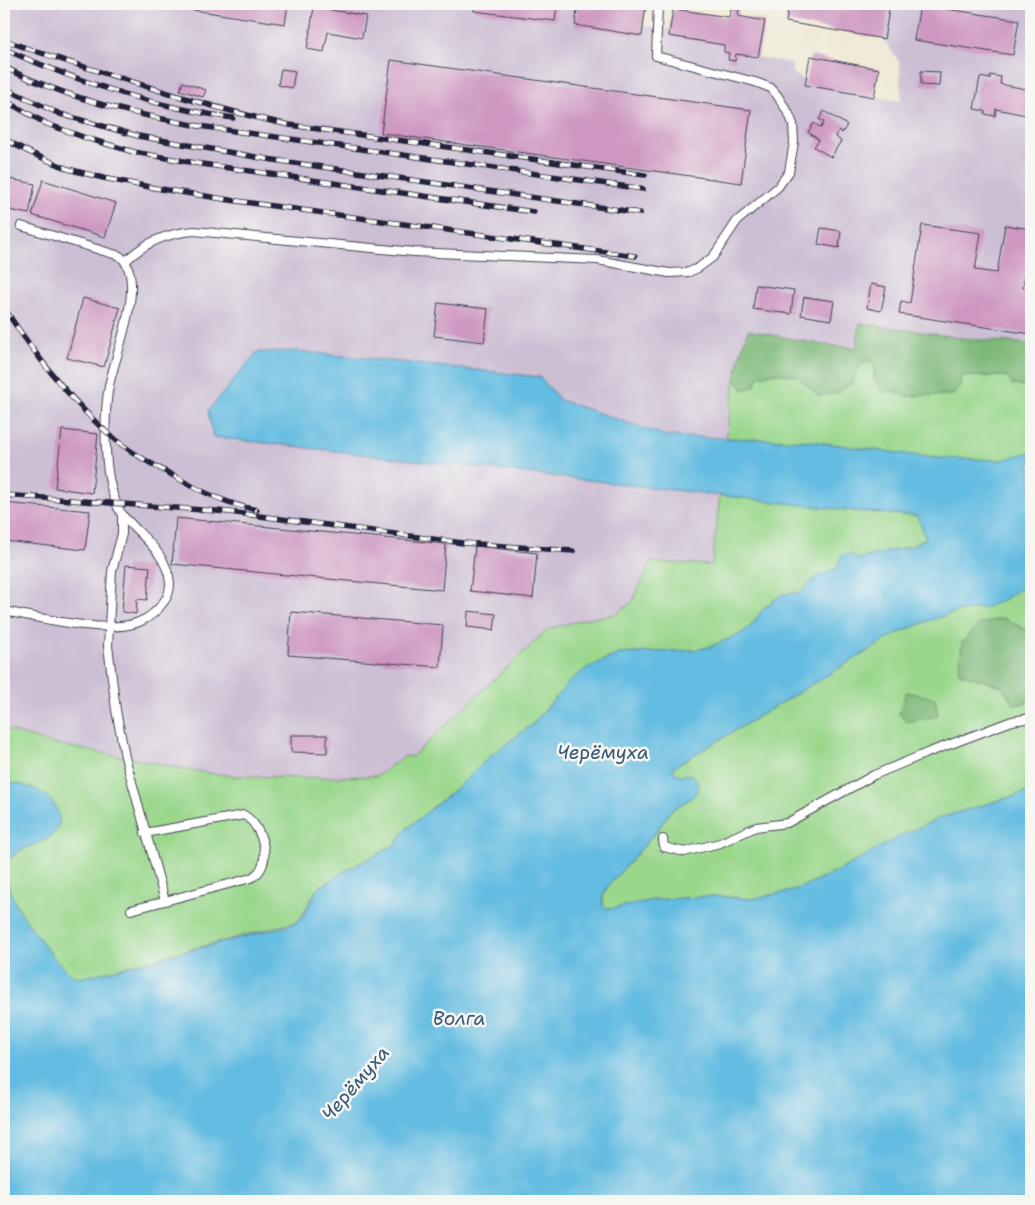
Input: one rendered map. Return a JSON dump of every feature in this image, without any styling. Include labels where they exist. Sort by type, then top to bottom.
[{"type":"lane","points":[[126,261],[135,251],[158,238],[170,234],[194,231],[414,252],[597,260],[669,273],[689,272],[698,268],[713,257],[736,221],[784,180],[791,165],[794,133],[789,114],[777,95],[770,88],[755,82],[656,56],[658,4]]},
{"type":"lane","points":[[21,226],[120,256],[126,261],[131,276],[132,298],[109,388],[105,431],[108,478],[122,514],[122,534],[112,571],[108,646],[120,735],[165,901]]},
{"type":"lane","points":[[4,611],[80,624],[108,626],[130,624],[148,617],[167,599],[170,589],[167,568],[153,546],[122,514]]},
{"type":"lane","points":[[663,839],[664,847],[684,852],[720,843],[756,827],[787,823],[874,776],[918,756],[1012,721],[1031,718]]},
{"type":"lane","points":[[131,910],[257,875],[261,871],[265,859],[262,842],[254,824],[244,814],[146,833]]},
{"type":"shaded area","points":[[4,4],[646,4],[643,26],[670,29],[670,36],[724,45],[724,52],[729,53],[728,60],[735,61],[736,54],[792,63],[792,73],[806,80],[805,85],[901,101],[900,63],[884,39],[890,4],[1031,4],[1031,344],[969,339],[861,323],[857,348],[818,344],[741,351],[726,438],[667,436],[560,400],[540,377],[297,351],[257,352],[213,437],[720,495],[712,565],[651,562],[632,602],[616,614],[586,619],[548,629],[412,757],[405,756],[377,776],[303,778],[235,776],[208,773],[50,743],[4,729]]},
{"type":"green space","points":[[860,323],[969,339],[1031,344],[1031,387],[1012,385],[1007,376],[961,376],[960,387],[953,395],[906,396],[892,390],[882,393],[874,379],[875,362],[864,360],[855,373],[853,382],[838,393],[819,396],[797,376],[773,373],[759,376],[755,386],[744,390],[735,380],[748,330],[818,344],[856,348]]},
{"type":"green space","points":[[864,360],[875,362],[874,379],[906,396],[960,387],[961,376],[1007,376],[1031,387],[1031,452],[1002,460],[934,458],[809,441],[726,438],[735,380],[744,390],[759,376],[773,373],[797,376],[819,396],[855,373]]},
{"type":"green space","points":[[720,495],[855,511],[918,516],[926,538],[912,546],[857,559],[849,555],[837,568],[818,576],[799,593],[782,594],[764,608],[752,625],[742,633],[710,647],[694,650],[619,654],[587,668],[571,680],[533,724],[490,756],[465,781],[404,831],[395,845],[345,871],[317,889],[299,921],[82,978],[71,975],[64,969],[37,936],[20,911],[10,892],[7,861],[17,852],[37,843],[4,783],[4,729],[50,743],[208,773],[235,776],[303,778],[377,776],[405,756],[412,757],[548,629],[586,619],[616,614],[632,602],[651,562],[712,565]]},
{"type":"green space","points":[[1031,582],[1031,632],[1003,618],[959,673],[1001,686],[1015,705],[1031,702],[1031,791],[996,801],[897,838],[838,871],[792,891],[751,899],[714,896],[653,900],[610,909],[603,906],[603,895],[609,885],[657,831],[671,810],[691,798],[682,776],[676,774],[673,770],[674,767],[896,634],[930,620],[1001,601]]},
{"type":"green space","points":[[1003,618],[1031,632],[1031,702],[1015,705],[1001,686],[959,673],[962,642],[979,624]]},
{"type":"green space","points":[[906,692],[935,698],[938,716],[907,722],[899,714]]},
{"type":"water","name":"Волга","points":[[297,351],[540,377],[560,400],[667,436],[809,441],[934,458],[1002,460],[1031,452],[1031,582],[1001,601],[987,607],[957,612],[930,620],[896,634],[674,767],[673,770],[678,774],[689,774],[694,777],[698,783],[697,792],[691,798],[671,810],[657,831],[609,885],[604,892],[602,900],[603,906],[610,909],[653,900],[714,896],[751,899],[792,891],[838,871],[897,838],[939,818],[1031,791],[1031,1201],[4,1201],[4,783],[12,783],[38,790],[51,801],[59,816],[58,828],[53,834],[19,851],[7,861],[7,876],[10,892],[28,923],[56,960],[73,976],[82,978],[290,925],[299,921],[304,915],[317,889],[345,871],[395,845],[404,831],[465,781],[490,756],[533,724],[571,680],[587,668],[619,654],[694,650],[710,647],[742,633],[752,625],[764,608],[782,594],[799,593],[818,576],[837,568],[841,556],[849,554],[858,559],[912,546],[926,538],[918,516],[855,511],[213,437],[208,411],[257,352]]},
{"type":"building","points":[[194,4],[288,4],[285,24],[193,10]]},
{"type":"building","points":[[475,4],[557,4],[555,21],[474,11]]},
{"type":"building","points":[[578,4],[646,4],[642,36],[575,25]]},
{"type":"building","points":[[789,4],[890,4],[884,39],[786,22]]},
{"type":"building","points":[[920,5],[1019,20],[1013,55],[914,40]]},
{"type":"building","points":[[314,7],[366,16],[362,38],[328,32],[324,52],[307,49]]},
{"type":"building","points":[[673,9],[729,17],[731,9],[739,10],[738,16],[765,21],[758,57],[736,54],[735,61],[728,60],[729,53],[724,52],[724,45],[669,36]]},
{"type":"building","points":[[810,56],[879,69],[874,97],[805,85]]},
{"type":"building","points":[[391,60],[751,110],[741,183],[381,133]]},
{"type":"building","points":[[281,69],[295,71],[292,88],[278,85]]},
{"type":"building","points":[[921,71],[940,72],[939,86],[921,85]]},
{"type":"building","points":[[990,75],[1001,77],[1000,84],[1031,90],[1031,116],[996,109],[995,116],[985,114],[985,111],[974,109],[980,77],[990,79]]},
{"type":"building","points":[[183,82],[206,90],[203,97],[180,90]]},
{"type":"building","points":[[824,111],[847,125],[842,133],[839,130],[835,136],[841,141],[831,157],[814,147],[819,140],[808,132],[814,123],[821,128],[824,122],[819,119]]},
{"type":"building","points":[[4,178],[35,184],[29,214],[4,209]]},
{"type":"building","points":[[43,180],[116,203],[105,237],[32,215]]},
{"type":"building","points":[[922,225],[981,233],[975,270],[997,273],[1005,225],[1031,229],[1031,255],[1028,255],[1023,288],[1031,289],[1031,334],[899,314],[901,301],[910,303]]},
{"type":"building","points":[[821,228],[841,231],[839,248],[818,244]]},
{"type":"building","points":[[871,284],[886,287],[881,311],[867,308]]},
{"type":"building","points":[[756,285],[794,290],[791,314],[753,309]]},
{"type":"building","points":[[804,297],[834,301],[831,320],[801,315]]},
{"type":"building","points":[[83,298],[120,308],[104,367],[67,358]]},
{"type":"building","points":[[438,303],[488,309],[484,342],[434,336]]},
{"type":"building","points":[[62,430],[98,434],[92,493],[55,488]]},
{"type":"building","points":[[4,503],[90,511],[85,550],[4,541]]},
{"type":"building","points":[[176,518],[446,544],[442,590],[172,564]]},
{"type":"building","points":[[475,546],[537,553],[533,598],[470,591]]},
{"type":"building","points":[[126,565],[150,567],[147,600],[137,599],[136,614],[122,612]]},
{"type":"building","points":[[468,611],[496,614],[494,630],[467,627]]},
{"type":"building","points":[[291,612],[443,625],[440,667],[288,655]]},
{"type":"building","points":[[291,735],[327,735],[327,753],[291,752]]},
{"type":"railway","points":[[4,40],[183,98],[290,125],[645,175]]},
{"type":"railway","points":[[4,49],[59,72],[145,100],[233,118]]},
{"type":"railway","points":[[4,67],[51,88],[99,104],[199,126],[643,189]]},
{"type":"railway","points":[[4,88],[60,114],[138,136],[267,159],[640,213]]},
{"type":"railway","points":[[4,100],[47,124],[134,152],[195,163],[534,212]]},
{"type":"railway","points":[[4,139],[68,169],[155,188],[635,256]]},
{"type":"railway","points":[[4,308],[27,342],[67,392],[96,422],[119,442],[142,458],[195,488],[225,501],[257,510]]},
{"type":"railway","points":[[4,495],[229,512],[463,543],[573,551]]},
{"type":"water label","name":"Черёмуха","points":[[603,752]]},
{"type":"water label","name":"Черёмуха","points":[[355,1083]]}]
